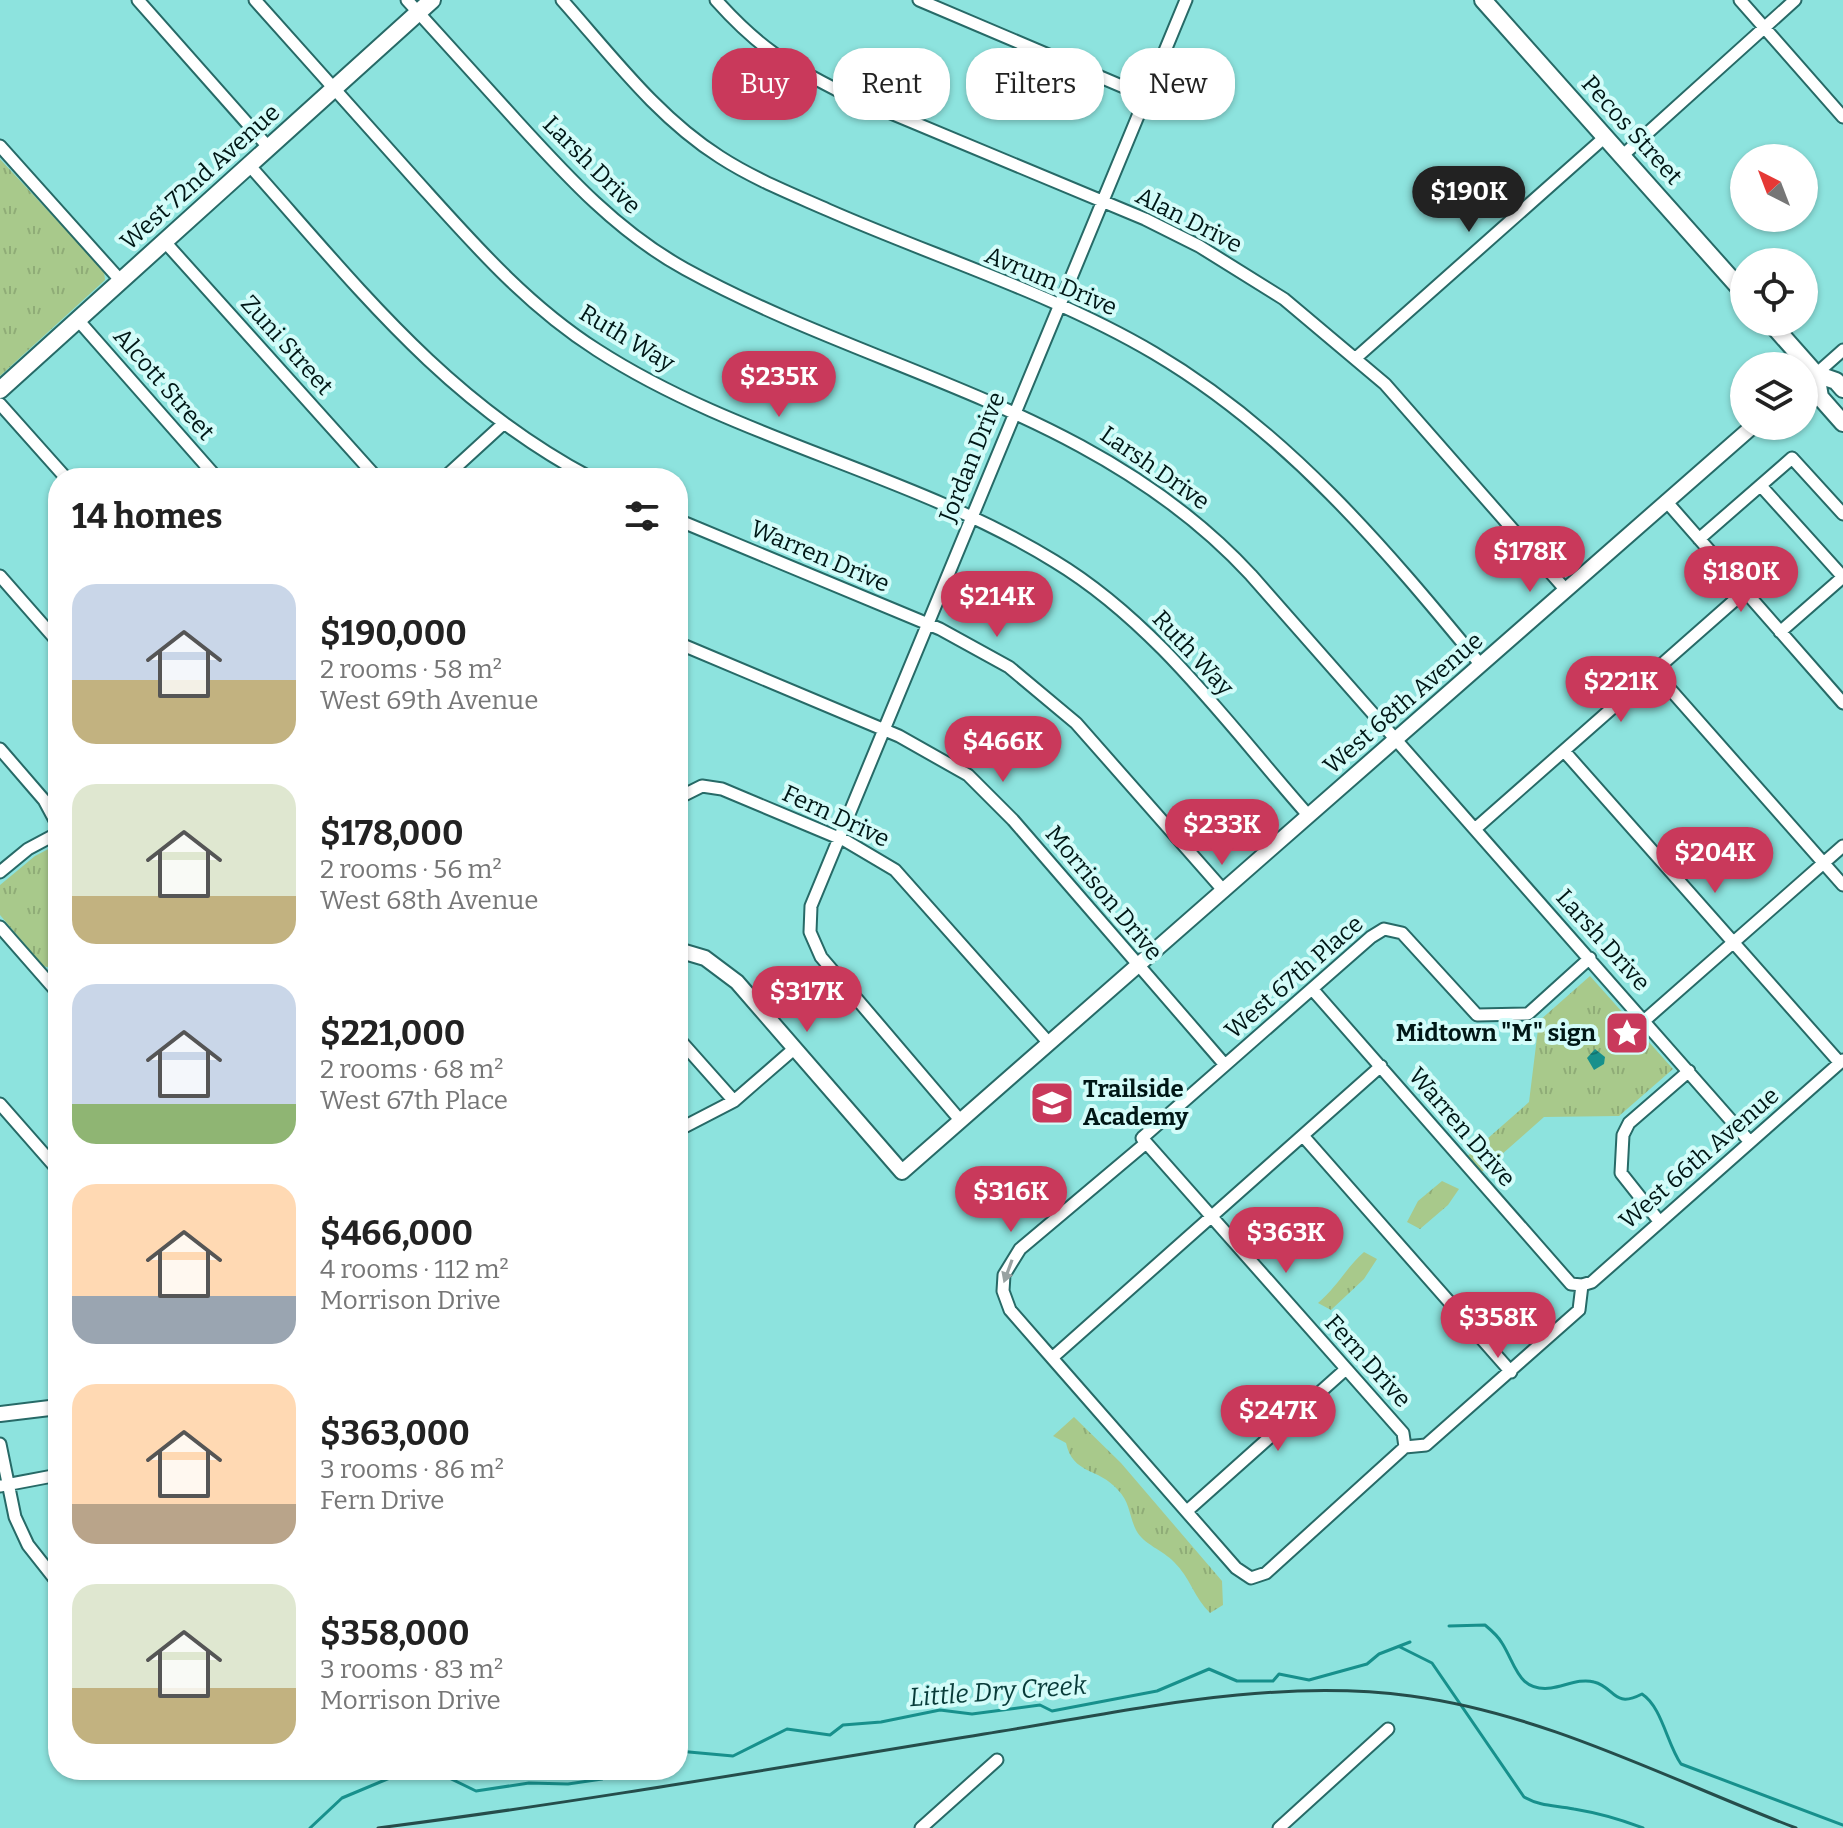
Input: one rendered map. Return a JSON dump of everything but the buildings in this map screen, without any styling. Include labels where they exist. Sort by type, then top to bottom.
[{"type":"main road","name":"West 72nd Avenue","points":[[0,390],[334,89],[413,6],[432,0]]},
{"type":"main road","name":"Pecos Street","points":[[1483,0],[1730,277]]},
{"type":"main road","points":[[1818,380],[1836,381],[1843,389]]},
{"type":"main road","points":[[1818,393],[1843,423]]},
{"type":"street","points":[[138,0],[269,148]]},
{"type":"street","name":"Ruth Way","points":[[255,0],[499,271],[545,312],[595,349],[688,399],[971,519],[1055,561],[1119,608],[1157,643],[1308,815]]},
{"type":"street","name":"Avrum Drive","points":[[562,0],[670,118],[718,156],[813,203],[1059,306],[1155,353],[1259,424],[1333,496],[1480,664]]},
{"type":"street","name":"Alan Drive","points":[[716,0],[752,39],[792,67],[843,93],[1176,234],[1228,263],[1293,306],[1357,357],[1398,397],[1565,589]]},
{"type":"street","points":[[919,0],[1120,85]]},
{"type":"street","name":"Jordan Drive","points":[[1166,48],[1186,0]]},
{"type":"street","points":[[1740,0],[1843,117]]},
{"type":"street","points":[[1622,156],[1795,0]]},
{"type":"street","name":"Larsh Drive","points":[[413,6],[568,177],[610,218],[647,246],[683,269],[746,299],[1014,413],[1116,464],[1202,526],[1251,575],[1750,1142]]},
{"type":"street","name":"Jordan Drive","points":[[960,1120],[816,949],[810,932],[811,906],[1135,120]]},
{"type":"street","points":[[1357,357],[1605,137]]},
{"type":"street","points":[[0,146],[121,281]]},
{"type":"street","points":[[249,165],[405,340],[457,389],[503,424],[575,468]]},
{"type":"street","name":"Zuni Street","points":[[165,242],[368,468]]},
{"type":"street","name":"Alcott Street","points":[[78,320],[208,468]]},
{"type":"street","points":[[1818,372],[1843,350]]},
{"type":"street","points":[[0,404],[57,468]]},
{"type":"street","points":[[455,468],[503,424]]},
{"type":"street","name":"West 68th Avenue","points":[[795,1048],[902,1172],[1737,440]]},
{"type":"street","points":[[1699,539],[1792,458],[1843,514]]},
{"type":"street","points":[[1761,486],[1843,577],[1780,632]]},
{"type":"street","points":[[1666,501],[1843,703]]},
{"type":"street","name":"Warren Drive","points":[[688,524],[926,624],[992,656],[1054,702],[1224,891]]},
{"type":"street","points":[[0,576],[48,631]]},
{"type":"street","points":[[1475,829],[1744,592]]},
{"type":"street","name":"Morrison Drive","points":[[688,647],[941,757],[987,792],[1225,1065]]},
{"type":"street","points":[[1654,671],[1843,885]]},
{"type":"street","points":[[0,749],[48,807]]},
{"type":"street","points":[[1564,751],[1841,1061]]},
{"type":"street","name":"Fern Drive","points":[[688,793],[702,786],[722,789],[838,837],[876,857],[906,880],[1048,1042]]},
{"type":"street","points":[[0,872],[28,849],[48,838]]},
{"type":"street","points":[[1645,1020],[1843,846]]},
{"type":"street","points":[[0,927],[48,982]]},
{"type":"street","name":"West 67th Place","points":[[1052,1358],[1010,1310],[1003,1291],[1007,1267],[1020,1249],[1371,937],[1384,929],[1402,933],[1477,1015],[1528,1014],[1590,958]]},
{"type":"street","points":[[688,953],[724,969],[795,1048],[734,1101],[688,1125]]},
{"type":"street","name":"Warren Drive","points":[[1313,990],[1571,1284],[1582,1285]]},
{"type":"street","points":[[688,1049],[734,1101]]},
{"type":"street","name":"West 66th Avenue","points":[[1582,1285],[1592,1282],[1841,1061]]},
{"type":"street","points":[[1381,1066],[1052,1358],[1236,1568],[1251,1578],[1266,1573],[1405,1447],[1426,1445],[1579,1310],[1582,1285]]},
{"type":"street","points":[[1659,1221],[1621,1173],[1623,1135],[1629,1123],[1689,1071]]},
{"type":"street","points":[[0,1104],[48,1159]]},
{"type":"street","points":[[1304,1137],[1511,1372]]},
{"type":"street","name":"Fern Drive","points":[[1144,1141],[1403,1433],[1405,1447]]},
{"type":"street","points":[[1187,1511],[1346,1369]]},
{"type":"street","points":[[0,1414],[48,1408]]},
{"type":"street","points":[[0,1444],[5,1485],[15,1517],[28,1545],[48,1570]]},
{"type":"street","points":[[5,1485],[48,1477]]},
{"type":"street","points":[[1279,1828],[1388,1729]]},
{"type":"street","points":[[921,1828],[997,1760]]},
{"type":"green space","points":[[0,159],[104,271],[105,280],[0,376]]},
{"type":"green space","points":[[48,849],[48,967],[43,966],[0,915],[0,885]]},
{"type":"green space","points":[[1590,976],[1673,1069],[1619,1116],[1544,1117],[1476,1177],[1462,1161],[1529,1102],[1539,1021]]},
{"type":"green space","points":[[1442,1181],[1459,1189],[1448,1205],[1420,1229],[1407,1222],[1418,1201]]},
{"type":"green space","points":[[1364,1252],[1377,1259],[1364,1279],[1331,1310],[1318,1303],[1331,1291]]},
{"type":"green space","points":[[1074,1417],[1121,1463],[1222,1581],[1223,1605],[1210,1613],[1170,1558],[1139,1535],[1125,1499],[1118,1490],[1102,1477],[1080,1466],[1069,1453],[1066,1443],[1053,1436]]},
{"type":"water","points":[[1595,1049],[1605,1057],[1604,1064],[1594,1070],[1587,1058]]},
{"type":"waterway","name":"Little Dry Creek","points":[[1449,1626],[1485,1625],[1500,1640],[1519,1675],[1531,1686],[1551,1688],[1589,1681],[1620,1698],[1642,1694],[1655,1708],[1681,1764],[1843,1825]]},
{"type":"waterway","name":"Little Dry Creek","points":[[688,1752],[733,1756],[787,1729],[830,1735],[843,1725],[881,1722],[940,1710],[972,1714],[1040,1705],[1052,1711],[1157,1691],[1209,1669],[1237,1681],[1273,1681],[1279,1674],[1309,1680],[1367,1664],[1379,1654],[1410,1642]]},
{"type":"waterway","points":[[1400,1647],[1432,1663],[1524,1797],[1643,1828]]},
{"type":"waterway","name":"Little Dry Creek","points":[[310,1828],[342,1798],[385,1780]]},
{"type":"waterway","name":"Little Dry Creek","points":[[453,1780],[476,1791],[529,1783],[568,1784],[595,1780]]},
{"type":"railway","points":[[378,1828],[681,1784],[1143,1707],[1304,1691],[1357,1691],[1411,1696],[1510,1717],[1607,1751],[1796,1828]]},
{"type":"place","name":"Midtown \"M\" sign","points":[[1627,1033]]},
{"type":"place","name":"Trailside Academy","points":[[1052,1103]]}]
